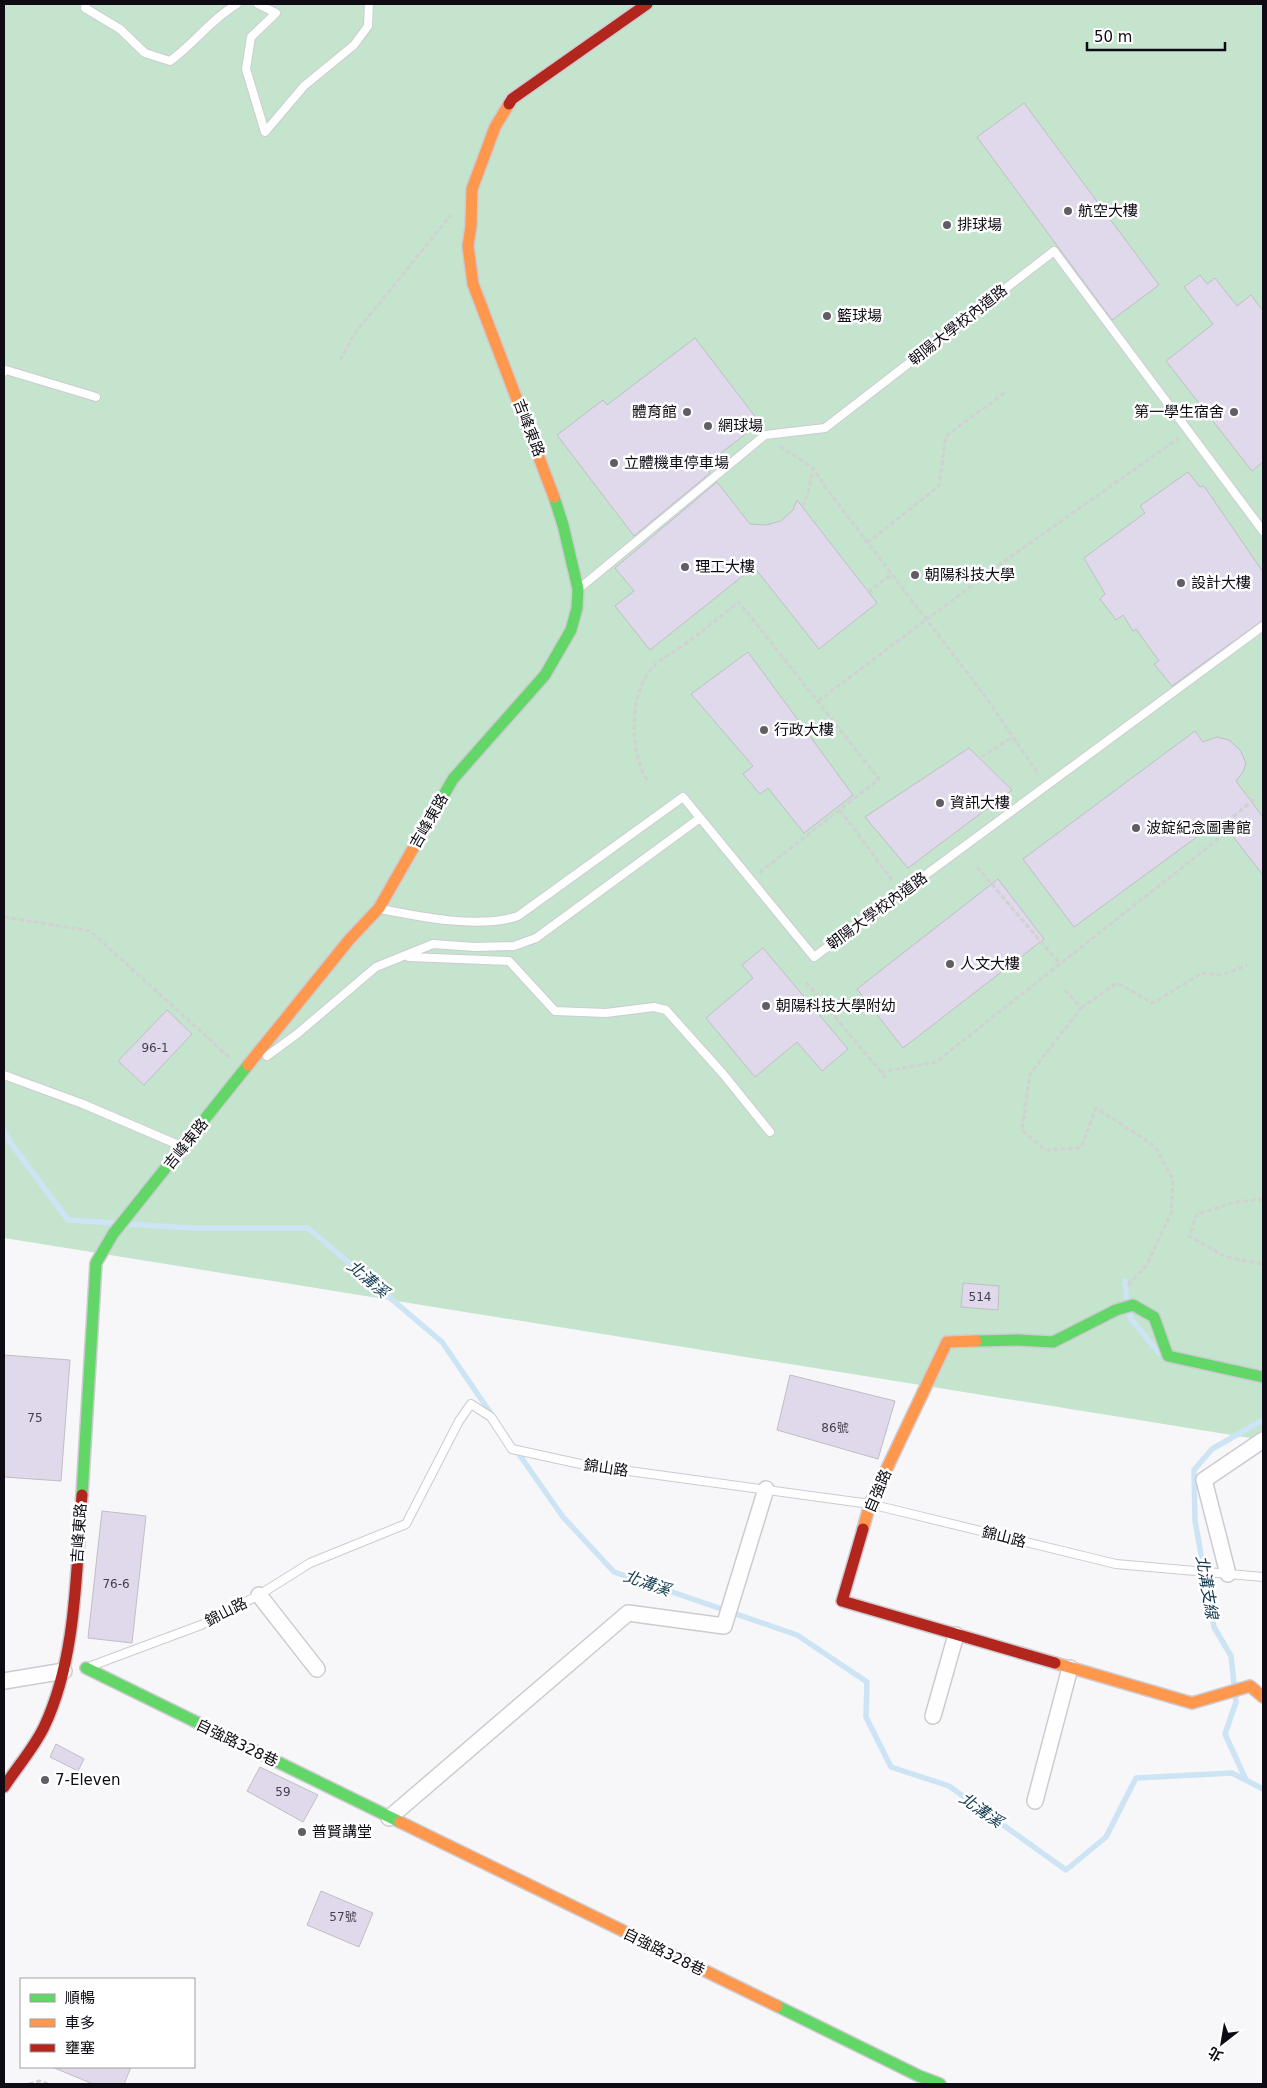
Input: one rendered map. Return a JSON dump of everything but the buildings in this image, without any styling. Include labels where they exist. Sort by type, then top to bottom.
[{"type":"street","name":"吉峰東路","points":[[4,1787],[44,1727],[75,1669],[72,1622],[89,1397],[96,1263],[113,1234],[182,1146],[244,1072],[349,940],[379,908],[453,779],[508,723],[545,674],[571,630],[577,608],[578,589],[563,525],[545,471],[473,284],[468,246],[471,226],[472,189],[495,127],[512,99],[647,4]]},
{"type":"street","name":"自強路","points":[[1263,1376],[1168,1356],[1154,1317],[1133,1305],[1116,1310],[1053,1342],[1018,1340],[947,1342],[870,1504],[842,1602],[1192,1703],[1250,1686],[1263,1697]]},
{"type":"street","points":[[1228,1574],[1204,1480],[1263,1440]]},
{"type":"street","points":[[389,1818],[628,1613],[724,1626],[766,1489]]},
{"type":"street","points":[[259,1595],[316,1669]]},
{"type":"street","points":[[933,1716],[956,1634]]},
{"type":"street","points":[[1035,1801],[1070,1668]]},
{"type":"street","points":[[4,1681],[75,1669]]},
{"type":"street","name":"自強路328巷","points":[[75,1669],[389,1818],[919,2076],[940,2084]]},
{"type":"lane","points":[[86,4],[85,8],[120,29],[145,53],[170,61],[186,50],[222,12],[237,4]]},
{"type":"lane","points":[[258,4],[276,13],[251,37],[246,69],[265,132],[304,86],[354,45],[368,26],[369,4]]},
{"type":"lane","name":"朝陽大學校內道路","points":[[765,435],[825,428],[1054,251],[1263,531]]},
{"type":"lane","points":[[4,372],[6,370],[96,397]]},
{"type":"lane","points":[[578,589],[765,435]]},
{"type":"lane","name":"朝陽大學校內道路","points":[[379,908],[427,919],[502,921],[518,916],[683,796],[814,957],[1263,626]]},
{"type":"lane","points":[[244,1072],[297,1034],[379,966],[433,944],[475,948],[514,946],[536,938],[700,818]]},
{"type":"lane","points":[[379,966],[413,956],[509,961],[555,1011],[606,1013],[654,1007],[666,1010],[724,1075],[770,1132]]},
{"type":"lane","points":[[4,1075],[83,1104],[182,1146]]},
{"type":"lane","name":"錦山路","points":[[75,1669],[201,1625],[259,1595],[310,1563],[406,1524],[459,1422],[471,1404],[490,1418],[512,1449],[585,1466],[870,1504],[1116,1564],[1263,1577]]},
{"type":"path","points":[[340,360],[355,333],[454,212]]},
{"type":"path","points":[[867,543],[939,486],[946,436],[1008,392]]},
{"type":"path","points":[[818,701],[1003,562],[1189,431]]},
{"type":"path","points":[[765,435],[813,468],[867,543],[985,696],[1047,786]]},
{"type":"path","points":[[802,506],[810,485],[813,468]]},
{"type":"path","points":[[868,592],[892,574]]},
{"type":"path","points":[[646,780],[640,769],[634,731],[637,705],[651,668],[662,658],[680,648],[738,602],[879,779],[751,880]]},
{"type":"path","points":[[981,757],[1013,737]]},
{"type":"path","points":[[880,1072],[936,1062],[1223,835],[1218,829],[1256,797]]},
{"type":"path","points":[[840,810],[902,893]]},
{"type":"path","points":[[977,867],[1060,964]]},
{"type":"path","points":[[4,917],[90,931],[244,1072]]},
{"type":"path","points":[[1126,1287],[1146,1266],[1171,1213],[1173,1180],[1155,1146],[1096,1108],[1081,1148],[1045,1150],[1022,1130],[1030,1074],[1081,1008],[1117,983],[1153,1003],[1202,973],[1222,974],[1247,965]]},
{"type":"path","points":[[806,982],[886,1078]]},
{"type":"path","points":[[1065,990],[1081,1008]]},
{"type":"path","points":[[1263,1199],[1236,1202],[1197,1214],[1189,1236],[1226,1257],[1263,1264]]},
{"type":"path","points":[[29,2084],[39,2081],[48,2084]]},
{"type":"green space","points":[[4,4],[1263,4],[1263,1440],[4,1238]]},
{"type":"waterway","name":"北溝溪","points":[[4,1130],[10,1142],[68,1220],[116,1223]]},
{"type":"waterway","name":"北溝溪","points":[[127,1224],[192,1228],[308,1228],[442,1342],[494,1418]]},
{"type":"waterway","name":"北溝支線","points":[[1125,1281],[1127,1302]]},
{"type":"waterway","name":"北溝支線","points":[[1129,1311],[1131,1319],[1159,1353]]},
{"type":"waterway","name":"北溝支線","points":[[1246,1780],[1225,1734],[1236,1702],[1231,1656],[1214,1627],[1195,1521],[1194,1470],[1212,1449],[1263,1420]]},
{"type":"waterway","name":"北溝溪","points":[[516,1450],[563,1517],[614,1572],[797,1635],[867,1682],[866,1717],[891,1767],[949,1786],[1066,1870],[1106,1837],[1136,1778],[1232,1773],[1263,1789]]},
{"type":"traffic: fast","points":[[438,805],[453,779],[545,675],[571,630],[577,608],[578,589],[563,525],[554,497]]},
{"type":"traffic: fast","points":[[82,1495],[96,1263],[113,1234],[248,1065]]},
{"type":"traffic: fast","points":[[976,1341],[1018,1340],[1053,1342],[1116,1310],[1133,1305],[1154,1317],[1168,1356],[1263,1377]]},
{"type":"traffic: fast","points":[[86,1668],[400,1822]]},
{"type":"traffic: fast","points":[[777,2006],[919,2076],[940,2084]]},
{"type":"traffic: slow","points":[[509,104],[495,127],[472,189],[471,226],[468,246],[473,284],[554,497]]},
{"type":"traffic: slow","points":[[248,1065],[349,940],[379,908],[438,805]]},
{"type":"traffic: slow","points":[[863,1529],[870,1504],[947,1342],[976,1341]]},
{"type":"traffic: slow","points":[[1055,1663],[1192,1703],[1250,1686],[1263,1697]]},
{"type":"traffic: slow","points":[[400,1822],[777,2006]]},
{"type":"traffic: jam","points":[[509,104],[512,99],[647,4]]},
{"type":"traffic: jam","points":[[4,1787],[40,1735],[55,1700],[63,1672],[73,1613],[82,1495]]},
{"type":"traffic: jam","points":[[863,1529],[842,1601],[1055,1663]]},
{"type":"place","name":"航空大樓","points":[[1068,211]]},
{"type":"place","name":"排球場","points":[[947,225]]},
{"type":"place","name":"籃球場","points":[[827,316]]},
{"type":"place","name":"體育館","points":[[687,412]]},
{"type":"place","name":"第一學生宿舍","points":[[1234,412]]},
{"type":"place","name":"網球場","points":[[708,426]]},
{"type":"place","name":"立體機車停車場","points":[[614,463]]},
{"type":"place","name":"理工大樓","points":[[685,567]]},
{"type":"place","name":"朝陽科技大學","points":[[915,575]]},
{"type":"place","name":"設計大樓","points":[[1181,583]]},
{"type":"place","name":"行政大樓","points":[[764,730]]},
{"type":"place","name":"資訊大樓","points":[[940,803]]},
{"type":"place","name":"波錠紀念圖書館","points":[[1136,828]]},
{"type":"place","name":"人文大樓","points":[[950,964]]},
{"type":"place","name":"朝陽科技大學附幼","points":[[766,1006]]},
{"type":"place","name":"7-Eleven","points":[[45,1780]]},
{"type":"place","name":"普賢講堂","points":[[302,1832]]}]
